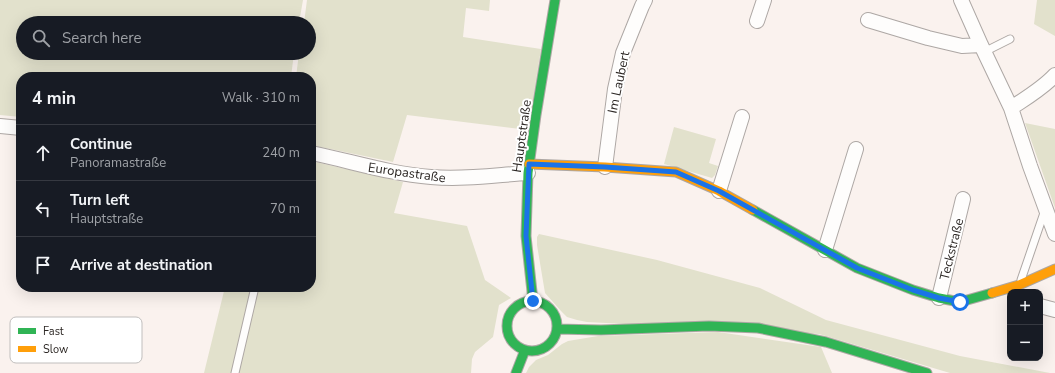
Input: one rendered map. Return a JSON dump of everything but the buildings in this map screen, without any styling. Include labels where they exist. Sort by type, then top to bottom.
[{"type":"street","name":"Hauptstraße","points":[[533,301],[526,236],[529,169],[555,0]]},
{"type":"street","name":"Im Laubert","points":[[605,167],[615,88],[623,52],[645,0]]},
{"type":"street","points":[[758,21],[764,0]]},
{"type":"street","points":[[960,0],[1011,108],[1055,234]]},
{"type":"street","points":[[868,20],[928,38],[982,49]]},
{"type":"street","points":[[1011,108],[1038,90],[1055,75]]},
{"type":"street","points":[[719,191],[742,117]]},
{"type":"street","points":[[0,126],[16,128]]},
{"type":"street","points":[[825,250],[856,149]]},
{"type":"street","name":"Europastraße","points":[[316,154],[431,178],[457,178],[529,169]]},
{"type":"street","points":[[529,169],[605,167],[676,172],[719,191],[857,268],[913,290],[939,298],[960,302],[1007,292]]},
{"type":"street","name":"Teckstraße","points":[[939,298],[963,199]]},
{"type":"street","points":[[1019,289],[1055,269]]},
{"type":"street","points":[[533,301],[543,303],[551,310],[556,319],[557,329],[554,340],[546,347],[536,351],[524,350],[511,340],[507,332],[507,320],[512,310],[522,303],[533,301]]},
{"type":"street","points":[[1043,307],[1055,310]]},
{"type":"street","points":[[557,329],[601,330],[709,326],[758,328],[826,342],[927,373]]},
{"type":"street","points":[[516,373],[524,350]]},
{"type":"lane","points":[[982,49],[1010,39]]},
{"type":"lane","points":[[1019,289],[1046,208]]},
{"type":"lane","points":[[235,373],[253,292]]},
{"type":"green space","points":[[0,0],[303,0],[300,16],[16,16],[16,60],[293,60],[292,72],[16,72],[16,117],[0,115]]},
{"type":"green space","points":[[307,0],[490,0],[489,11],[466,8],[463,37],[541,49],[528,130],[407,115],[393,162],[316,146],[316,72],[297,72],[298,60],[316,60],[316,16],[305,16]]},
{"type":"green space","points":[[1037,0],[1055,0],[1055,36],[1034,24]]},
{"type":"green space","points":[[1025,123],[1055,129],[1055,208]]},
{"type":"green space","points":[[674,127],[716,139],[709,163],[718,166],[715,175],[712,178],[664,164]]},
{"type":"green space","points":[[316,162],[403,182],[394,213],[467,226],[485,280],[511,298],[499,305],[493,337],[475,352],[472,359],[471,373],[238,373],[257,292],[316,292]]},
{"type":"green space","points":[[539,234],[657,260],[760,288],[826,320],[960,356],[1050,373],[950,373],[819,334],[587,322],[577,320],[567,317],[545,293],[537,245],[537,237]]},
{"type":"green space","points":[[224,292],[250,292],[232,373],[204,373]]},
{"type":"green space","points":[[718,332],[821,347],[832,373],[526,373],[529,367],[536,360],[548,355],[568,341],[598,336]]},
{"type":"traffic: fast","points":[[533,301],[526,236],[528,173],[555,0]]},
{"type":"traffic: fast","points":[[753,210],[857,268],[913,290],[939,298],[960,302],[992,293]]},
{"type":"traffic: fast","points":[[527,301],[537,301],[550,308],[557,321],[557,326],[557,331],[550,344],[537,351],[527,351],[518,347],[511,340],[507,331],[507,321],[511,312],[518,305],[527,301]]},
{"type":"traffic: fast","points":[[557,329],[601,330],[709,326],[758,328],[826,342],[927,373]]},
{"type":"traffic: fast","points":[[516,373],[525,350]]},
{"type":"traffic: slow","points":[[529,164],[676,172],[719,191],[753,210]]},
{"type":"traffic: slow","points":[[992,293],[1019,285],[1055,269]]},
{"type":"route","points":[[533,301],[526,236],[529,164],[676,172],[719,191],[857,268],[913,290],[939,298],[960,302]]}]
